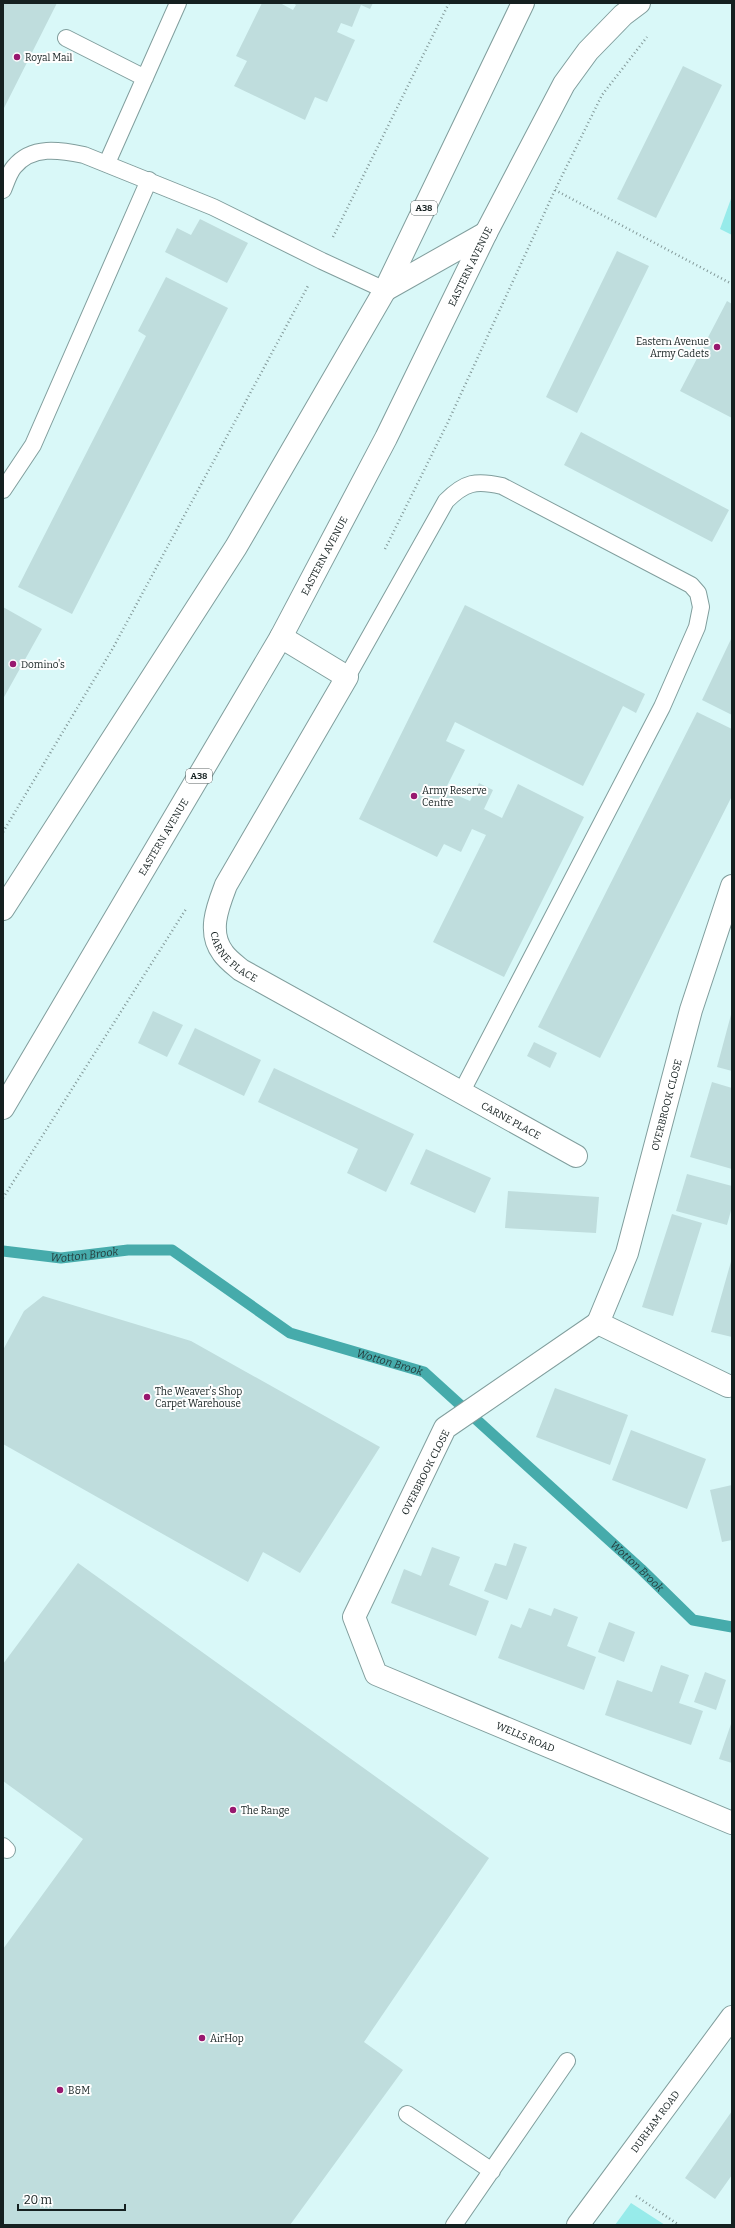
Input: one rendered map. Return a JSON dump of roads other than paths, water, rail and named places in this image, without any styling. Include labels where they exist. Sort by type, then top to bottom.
[{"type":"main road","name":"A38","points":[[3,909],[236,546],[385,290],[523,3]]},
{"type":"main road","name":"EASTERN AVENUE","points":[[3,1108],[282,637],[386,438],[486,233],[564,84],[588,52],[623,15],[639,3]]},
{"type":"main road","points":[[385,290],[486,233]]},
{"type":"main road","points":[[282,637],[347,677]]},
{"type":"main road","name":"CARNE PLACE","points":[[347,677],[226,885],[217,910],[214,933],[222,952],[241,970],[576,1156]]},
{"type":"main road","name":"OVERBROOK CLOSE","points":[[354,1617],[445,1428],[598,1323],[627,1252],[691,1010],[732,886]]},
{"type":"main road","points":[[598,1323],[728,1386]]},
{"type":"main road","name":"WELLS ROAD","points":[[354,1617],[376,1674],[732,1823]]},
{"type":"main road","name":"DURHAM ROAD","points":[[578,2225],[610,2179],[732,2017]]},
{"type":"lane","points":[[107,163],[178,3]]},
{"type":"lane","points":[[66,38],[145,78]]},
{"type":"lane","points":[[3,190],[14,168],[25,157],[42,151],[63,151],[84,155],[213,207],[322,261],[385,290]]},
{"type":"lane","points":[[3,490],[33,445],[149,180]]},
{"type":"lane","points":[[347,677],[446,501],[457,490],[471,484],[486,482],[502,486],[691,584],[698,593],[701,606],[697,627],[662,707],[461,1093]]},
{"type":"lane","points":[[454,2225],[567,2061]]},
{"type":"lane","points":[[407,2114],[492,2171]]},
{"type":"waterway","name":"Wotton Brook","points":[[3,1251],[61,1258],[128,1250],[172,1250],[290,1333],[424,1372],[641,1569],[693,1620],[732,1627]]},
{"type":"place","name":"Royal Mail","points":[[17,57]]},
{"type":"place","name":"Eastern Avenue Army Cadets","points":[[717,347]]},
{"type":"place","name":"Domino's","points":[[13,664]]},
{"type":"place","name":"Army Reserve Centre","points":[[414,796]]},
{"type":"place","name":"The Weaver's Shop Carpet Warehouse","points":[[147,1397]]},
{"type":"place","name":"The Range","points":[[233,1810]]},
{"type":"place","name":"AirHop","points":[[202,2038]]},
{"type":"place","name":"B&M","points":[[60,2090]]}]
